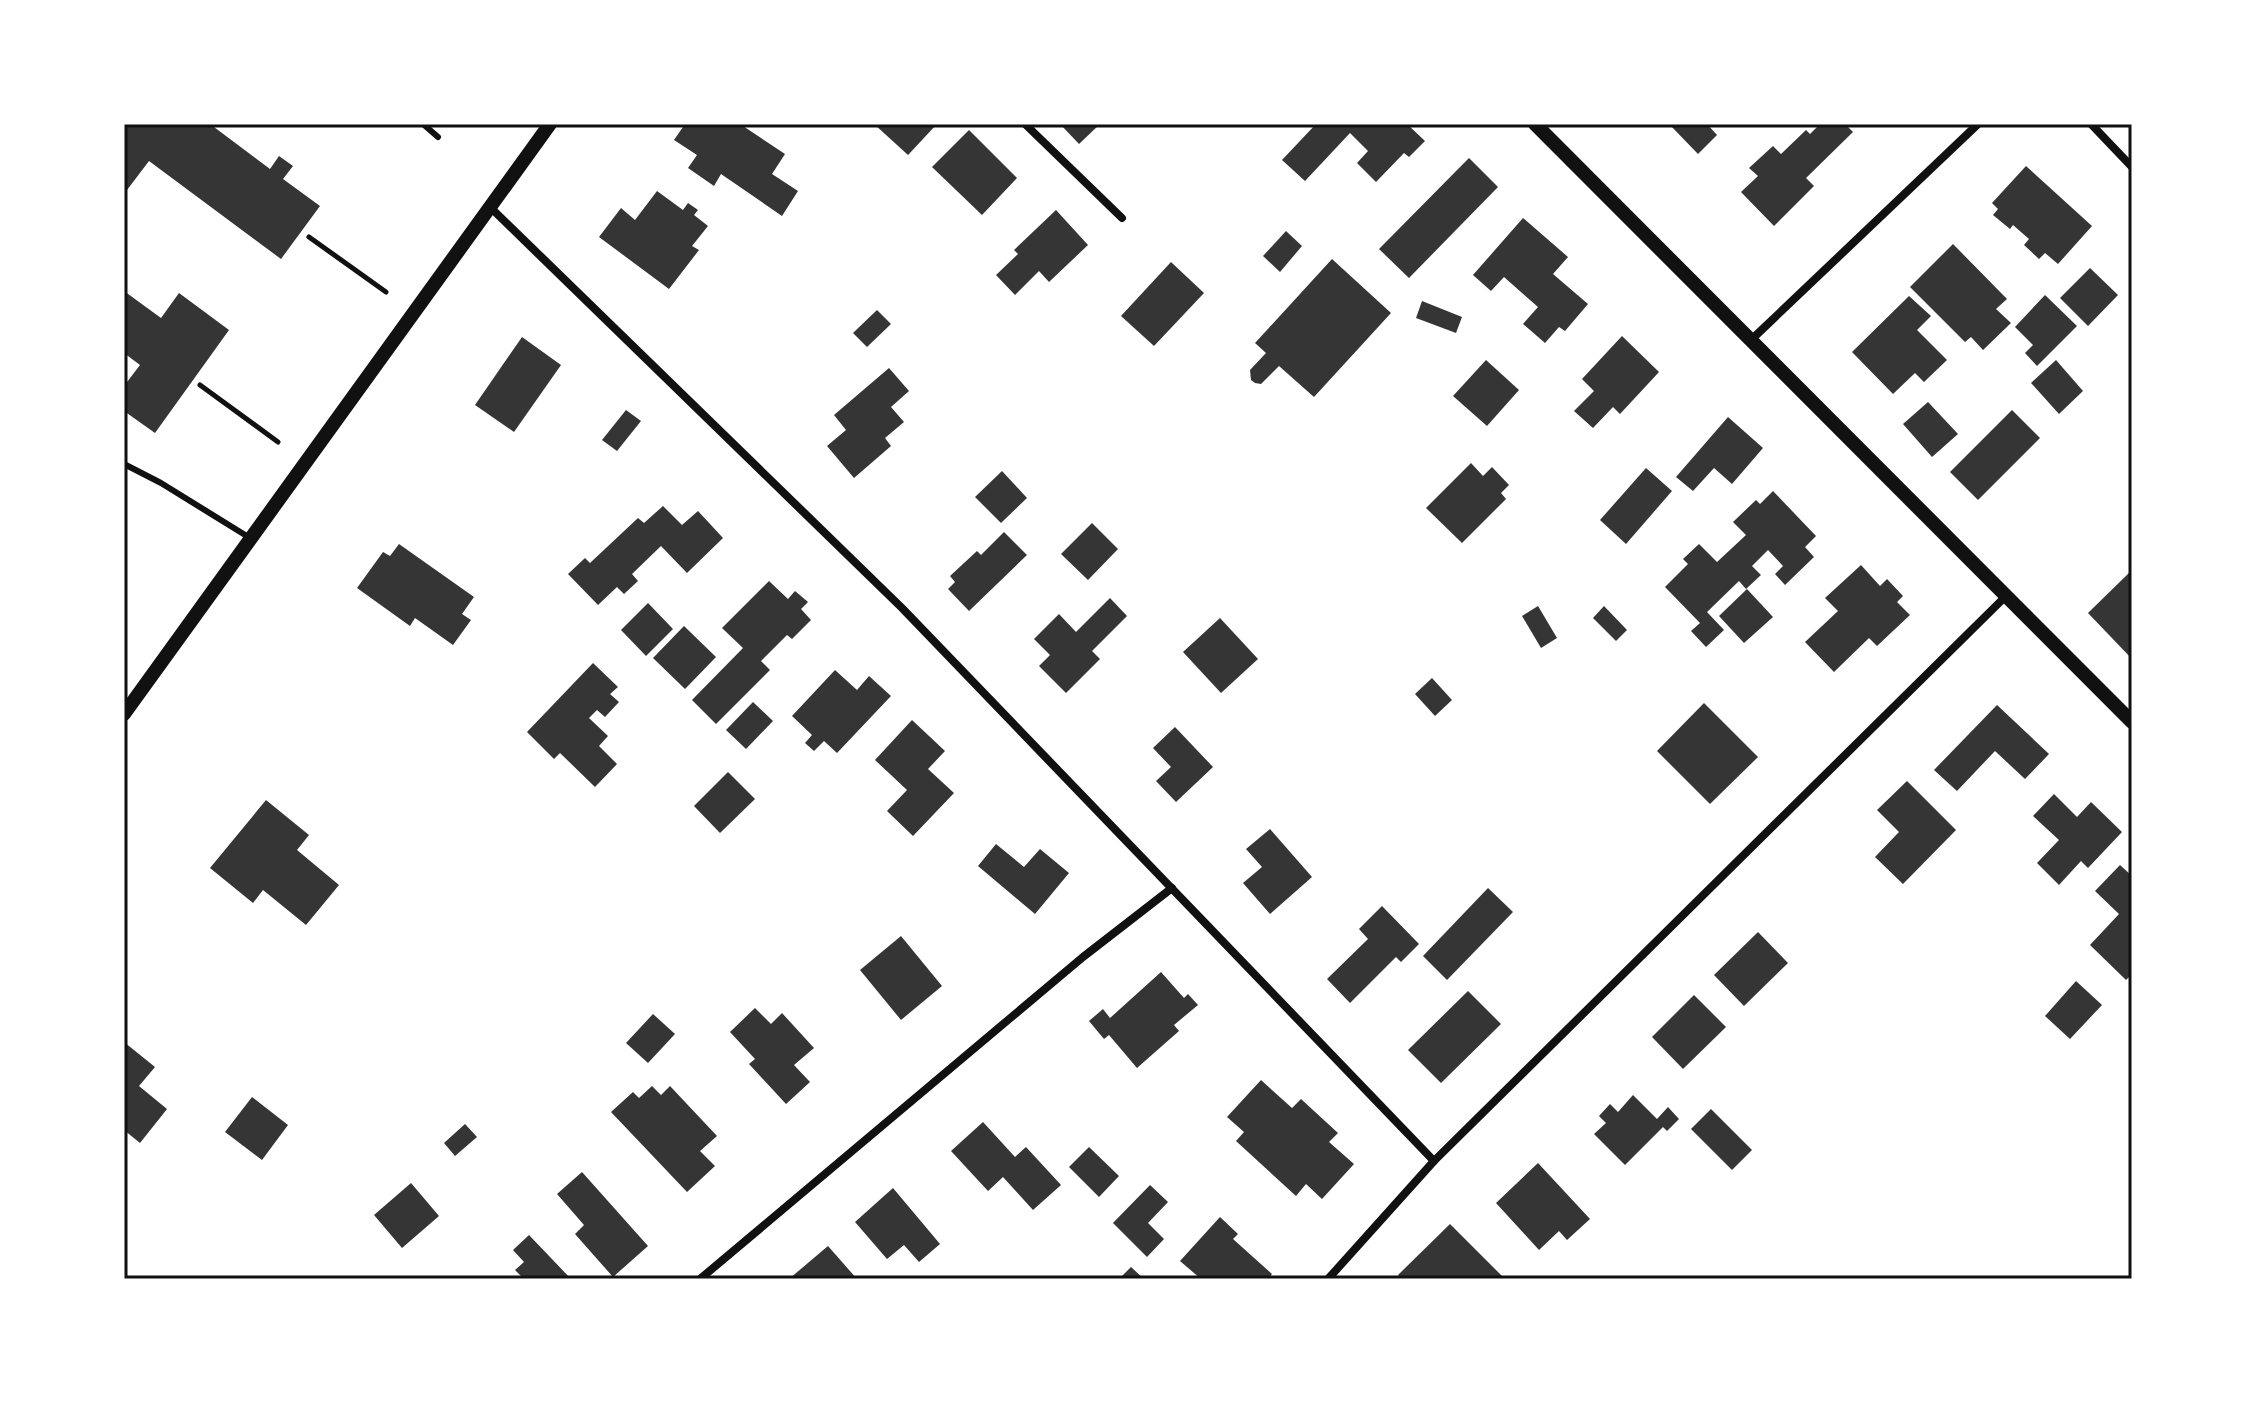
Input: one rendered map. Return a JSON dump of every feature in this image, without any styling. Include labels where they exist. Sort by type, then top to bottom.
[{"type":"street","points":[[124,714],[550,124]]},
{"type":"street","points":[[1025,124],[1122,218]]},
{"type":"street","points":[[1535,124],[2132,722]]},
{"type":"street","points":[[1751,340],[1978,124]]},
{"type":"street","points":[[2091,124],[2132,167]]},
{"type":"street","points":[[490,207],[902,608],[1434,1161]]},
{"type":"street","points":[[1328,1279],[1434,1161],[2006,596]]},
{"type":"street","points":[[700,1279],[1083,957],[1172,888]]},
{"type":"lane","points":[[423,124],[438,137]]},
{"type":"lane","points":[[124,464],[250,538]]},
{"type":"path","points":[[309,237],[386,292]]},
{"type":"path","points":[[200,385],[278,442]]},
{"type":"building","points":[[124,124],[210,124],[270,169],[279,156],[293,166],[283,179],[320,206],[281,259],[149,161],[124,194]]},
{"type":"building","points":[[685,124],[740,124],[785,154],[772,174],[798,191],[782,216],[721,174],[714,186],[688,168],[697,155],[674,140]]},
{"type":"building","points":[[874,124],[937,124],[908,155]]},
{"type":"building","points":[[1060,124],[1100,124],[1079,144]]},
{"type":"building","points":[[1316,124],[1407,124],[1425,141],[1409,157],[1404,153],[1376,182],[1357,163],[1368,151],[1350,133],[1305,181],[1282,160]]},
{"type":"building","points":[[1669,124],[1707,124],[1717,135],[1698,154]]},
{"type":"building","points":[[1820,124],[1845,124],[1853,132],[1806,178],[1814,186],[1774,226],[1741,192],[1758,176],[1749,168],[1773,146],[1781,154],[1806,130],[1810,134]]},
{"type":"building","points":[[969,130],[1017,178],[982,215],[932,167]]},
{"type":"building","points":[[1469,158],[1498,187],[1409,278],[1379,249]]},
{"type":"building","points":[[2026,166],[2092,226],[2058,264],[2045,253],[2039,259],[2024,245],[2029,239],[2013,225],[2010,229],[1993,215],[1998,209],[1992,203]]},
{"type":"building","points":[[657,191],[683,210],[688,203],[698,210],[694,215],[708,226],[692,246],[699,250],[669,289],[599,237],[621,208],[635,220]]},
{"type":"building","points":[[1056,210],[1088,245],[1049,282],[1039,271],[1015,295],[996,275],[1018,254],[1014,250]]},
{"type":"building","points":[[1523,218],[1568,257],[1553,274],[1588,304],[1565,331],[1559,327],[1545,343],[1523,324],[1538,307],[1504,277],[1491,291],[1473,275]]},
{"type":"building","points":[[1286,231],[1302,246],[1280,272],[1263,256]]},
{"type":"building","points":[[1953,244],[2007,299],[1996,309],[2011,323],[1983,350],[1971,337],[1965,342],[1910,287]]},
{"type":"building","points":[[1332,259],[1391,313],[1314,397],[1279,366],[1261,384],[1255,383],[1251,380],[1250,370],[1266,353],[1255,343]]},
{"type":"building","points":[[1171,262],[1204,293],[1154,346],[1121,316]]},
{"type":"building","points":[[2090,268],[2118,295],[2088,326],[2060,298]]},
{"type":"building","points":[[124,291],[161,318],[179,293],[229,330],[155,433],[124,411],[124,386],[140,365],[124,353]]},
{"type":"building","points":[[2045,295],[2077,326],[2037,366],[2025,353],[2033,345],[2015,327]]},
{"type":"building","points":[[1909,296],[1931,316],[1917,330],[1947,360],[1924,382],[1915,373],[1893,394],[1852,352]]},
{"type":"building","points":[[1422,301],[1462,317],[1456,333],[1416,318]]},
{"type":"building","points":[[877,310],[891,324],[867,347],[853,333]]},
{"type":"building","points":[[1622,336],[1659,372],[1620,414],[1613,407],[1593,428],[1574,411],[1594,391],[1582,379]]},
{"type":"building","points":[[522,337],[561,365],[514,432],[475,405]]},
{"type":"building","points":[[1486,360],[1519,390],[1487,426],[1453,396]]},
{"type":"building","points":[[2056,360],[2083,391],[2059,414],[2031,383]]},
{"type":"building","points":[[889,368],[909,391],[891,407],[904,422],[885,438],[891,446],[854,478],[827,446],[846,430],[834,415]]},
{"type":"building","points":[[1928,402],[1958,434],[1932,457],[1903,424]]},
{"type":"building","points":[[626,410],[641,421],[617,451],[602,440]]},
{"type":"building","points":[[2012,410],[2040,438],[1978,500],[1950,472]]},
{"type":"building","points":[[1728,417],[1763,448],[1732,484],[1714,468],[1693,491],[1676,477]]},
{"type":"building","points":[[1471,463],[1483,476],[1492,467],[1509,485],[1501,493],[1506,499],[1462,543],[1426,508]]},
{"type":"building","points":[[1646,468],[1672,491],[1626,544],[1600,520]]},
{"type":"building","points":[[1002,471],[1027,498],[1001,523],[975,497]]},
{"type":"building","points":[[1773,491],[1816,536],[1805,547],[1814,557],[1785,585],[1775,574],[1783,566],[1768,550],[1752,566],[1761,575],[1746,589],[1739,581],[1707,612],[1724,630],[1706,647],[1691,631],[1700,623],[1665,587],[1688,564],[1683,559],[1699,544],[1717,562],[1746,535],[1733,522],[1756,500],[1760,504]]},
{"type":"building","points":[[663,506],[682,525],[698,511],[723,538],[687,573],[661,546],[632,574],[638,581],[624,594],[617,587],[598,605],[568,574],[585,558],[590,563],[638,518],[644,523]]},
{"type":"building","points":[[1092,523],[1118,549],[1088,580],[1061,554]]},
{"type":"building","points":[[1004,532],[1027,555],[969,611],[948,589],[955,582],[950,576],[977,551],[981,555]]},
{"type":"building","points":[[399,544],[474,597],[462,614],[471,620],[453,645],[415,618],[410,626],[357,588],[383,552],[390,556]]},
{"type":"building","points":[[1861,565],[1880,586],[1887,579],[1903,596],[1897,602],[1910,615],[1877,646],[1869,638],[1834,672],[1805,642],[1838,611],[1825,598]]},
{"type":"building","points":[[2132,570],[2132,659],[2088,613]]},
{"type":"building","points":[[769,581],[788,599],[795,591],[808,602],[801,609],[811,620],[792,639],[787,635],[761,661],[770,670],[716,724],[692,700],[743,648],[722,628]]},
{"type":"building","points":[[1747,589],[1773,617],[1744,643],[1719,616]]},
{"type":"building","points":[[1110,598],[1127,616],[1092,651],[1100,659],[1066,693],[1039,666],[1050,655],[1034,639],[1059,614],[1076,632]]},
{"type":"building","points":[[648,603],[673,629],[646,656],[621,630]]},
{"type":"building","points":[[1538,606],[1557,638],[1541,648],[1522,616]]},
{"type":"building","points":[[1604,606],[1627,630],[1616,641],[1593,618]]},
{"type":"building","points":[[1220,618],[1258,659],[1221,693],[1183,652]]},
{"type":"building","points":[[684,626],[716,657],[685,689],[653,658]]},
{"type":"building","points":[[593,663],[618,687],[610,694],[619,702],[605,717],[597,710],[589,718],[608,736],[599,746],[617,764],[595,787],[560,753],[554,759],[527,732]]},
{"type":"building","points":[[835,670],[857,690],[869,676],[891,696],[837,753],[824,741],[814,751],[805,743],[812,735],[792,716]]},
{"type":"building","points":[[1432,678],[1452,700],[1435,716],[1415,694]]},
{"type":"building","points":[[753,702],[773,721],[746,749],[726,730]]},
{"type":"building","points":[[1704,703],[1758,757],[1710,804],[1657,751]]},
{"type":"building","points":[[1997,705],[2049,754],[2025,779],[1995,751],[1957,791],[1934,770]]},
{"type":"building","points":[[912,720],[945,751],[928,769],[954,793],[913,836],[887,811],[907,790],[875,760]]},
{"type":"building","points":[[1175,727],[1213,767],[1176,802],[1156,781],[1171,767],[1153,748]]},
{"type":"building","points":[[728,772],[755,799],[720,833],[694,806]]},
{"type":"building","points":[[1907,781],[1956,830],[1903,884],[1875,857],[1899,832],[1877,810]]},
{"type":"building","points":[[2054,794],[2077,817],[2091,802],[2122,832],[2088,868],[2081,861],[2059,885],[2037,863],[2059,840],[2033,816]]},
{"type":"building","points":[[266,800],[309,835],[297,850],[339,885],[306,925],[263,890],[253,903],[210,868]]},
{"type":"building","points":[[1270,829],[1312,877],[1270,914],[1243,883],[1262,867],[1246,849]]},
{"type":"building","points":[[996,844],[1024,867],[1040,849],[1069,873],[1035,914],[978,866]]},
{"type":"building","points":[[2120,865],[2132,876],[2132,974],[2126,980],[2090,945],[2119,914],[2095,891]]},
{"type":"building","points":[[1488,888],[1513,912],[1447,980],[1423,956]]},
{"type":"building","points":[[1382,906],[1419,944],[1401,962],[1396,957],[1350,1003],[1327,979],[1368,939],[1359,929]]},
{"type":"building","points":[[1758,932],[1788,963],[1744,1006],[1714,975]]},
{"type":"building","points":[[901,936],[942,986],[901,1020],[860,970]]},
{"type":"building","points":[[1161,972],[1184,998],[1188,994],[1198,1005],[1174,1025],[1179,1031],[1137,1068],[1109,1035],[1104,1039],[1089,1021],[1103,1009],[1110,1018]]},
{"type":"building","points":[[2076,981],[2102,1005],[2070,1039],[2045,1016]]},
{"type":"building","points":[[1468,991],[1501,1024],[1441,1083],[1408,1050]]},
{"type":"building","points":[[1694,995],[1726,1027],[1683,1069],[1652,1037]]},
{"type":"building","points":[[755,1008],[771,1024],[782,1013],[814,1048],[794,1065],[810,1082],[786,1104],[749,1064],[755,1059],[730,1032]]},
{"type":"building","points":[[653,1014],[675,1034],[648,1063],[626,1043]]},
{"type":"building","points":[[124,1042],[155,1067],[139,1086],[167,1109],[140,1143],[124,1130]]},
{"type":"building","points":[[1261,1080],[1292,1108],[1301,1099],[1338,1133],[1329,1142],[1354,1164],[1322,1199],[1306,1184],[1296,1196],[1236,1141],[1244,1132],[1227,1117]]},
{"type":"building","points":[[652,1086],[661,1095],[670,1086],[717,1136],[700,1151],[715,1166],[687,1192],[611,1112],[633,1092],[639,1098]]},
{"type":"building","points":[[1633,1095],[1657,1119],[1668,1107],[1679,1119],[1667,1131],[1663,1127],[1625,1165],[1594,1134],[1606,1123],[1599,1116],[1610,1104],[1618,1112]]},
{"type":"building","points":[[252,1097],[288,1125],[262,1160],[225,1132]]},
{"type":"building","points":[[1711,1109],[1752,1150],[1732,1170],[1691,1129]]},
{"type":"building","points":[[983,1122],[1015,1157],[1026,1147],[1061,1185],[1033,1210],[1003,1177],[988,1191],[951,1151]]},
{"type":"building","points":[[465,1124],[477,1137],[455,1156],[444,1143]]},
{"type":"building","points":[[1089,1147],[1119,1176],[1099,1197],[1069,1167]]},
{"type":"building","points":[[1538,1163],[1590,1219],[1567,1240],[1559,1231],[1539,1250],[1496,1203]]},
{"type":"building","points":[[582,1172],[648,1246],[613,1277],[575,1234],[584,1225],[557,1194]]},
{"type":"building","points":[[411,1183],[439,1216],[402,1248],[374,1215]]},
{"type":"building","points":[[1150,1185],[1168,1202],[1148,1223],[1164,1239],[1147,1257],[1113,1223]]},
{"type":"building","points":[[893,1188],[940,1244],[919,1262],[904,1245],[887,1259],[855,1222]]},
{"type":"building","points":[[1220,1217],[1238,1234],[1233,1239],[1272,1274],[1268,1279],[1201,1279],[1180,1261]]},
{"type":"building","points":[[1450,1224],[1505,1279],[1402,1279],[1398,1275]]},
{"type":"building","points":[[529,1235],[571,1279],[524,1279],[515,1270],[524,1262],[513,1250]]},
{"type":"building","points":[[828,1246],[857,1279],[789,1279]]},
{"type":"building","points":[[1131,1267],[1144,1279],[1119,1279]]}]
